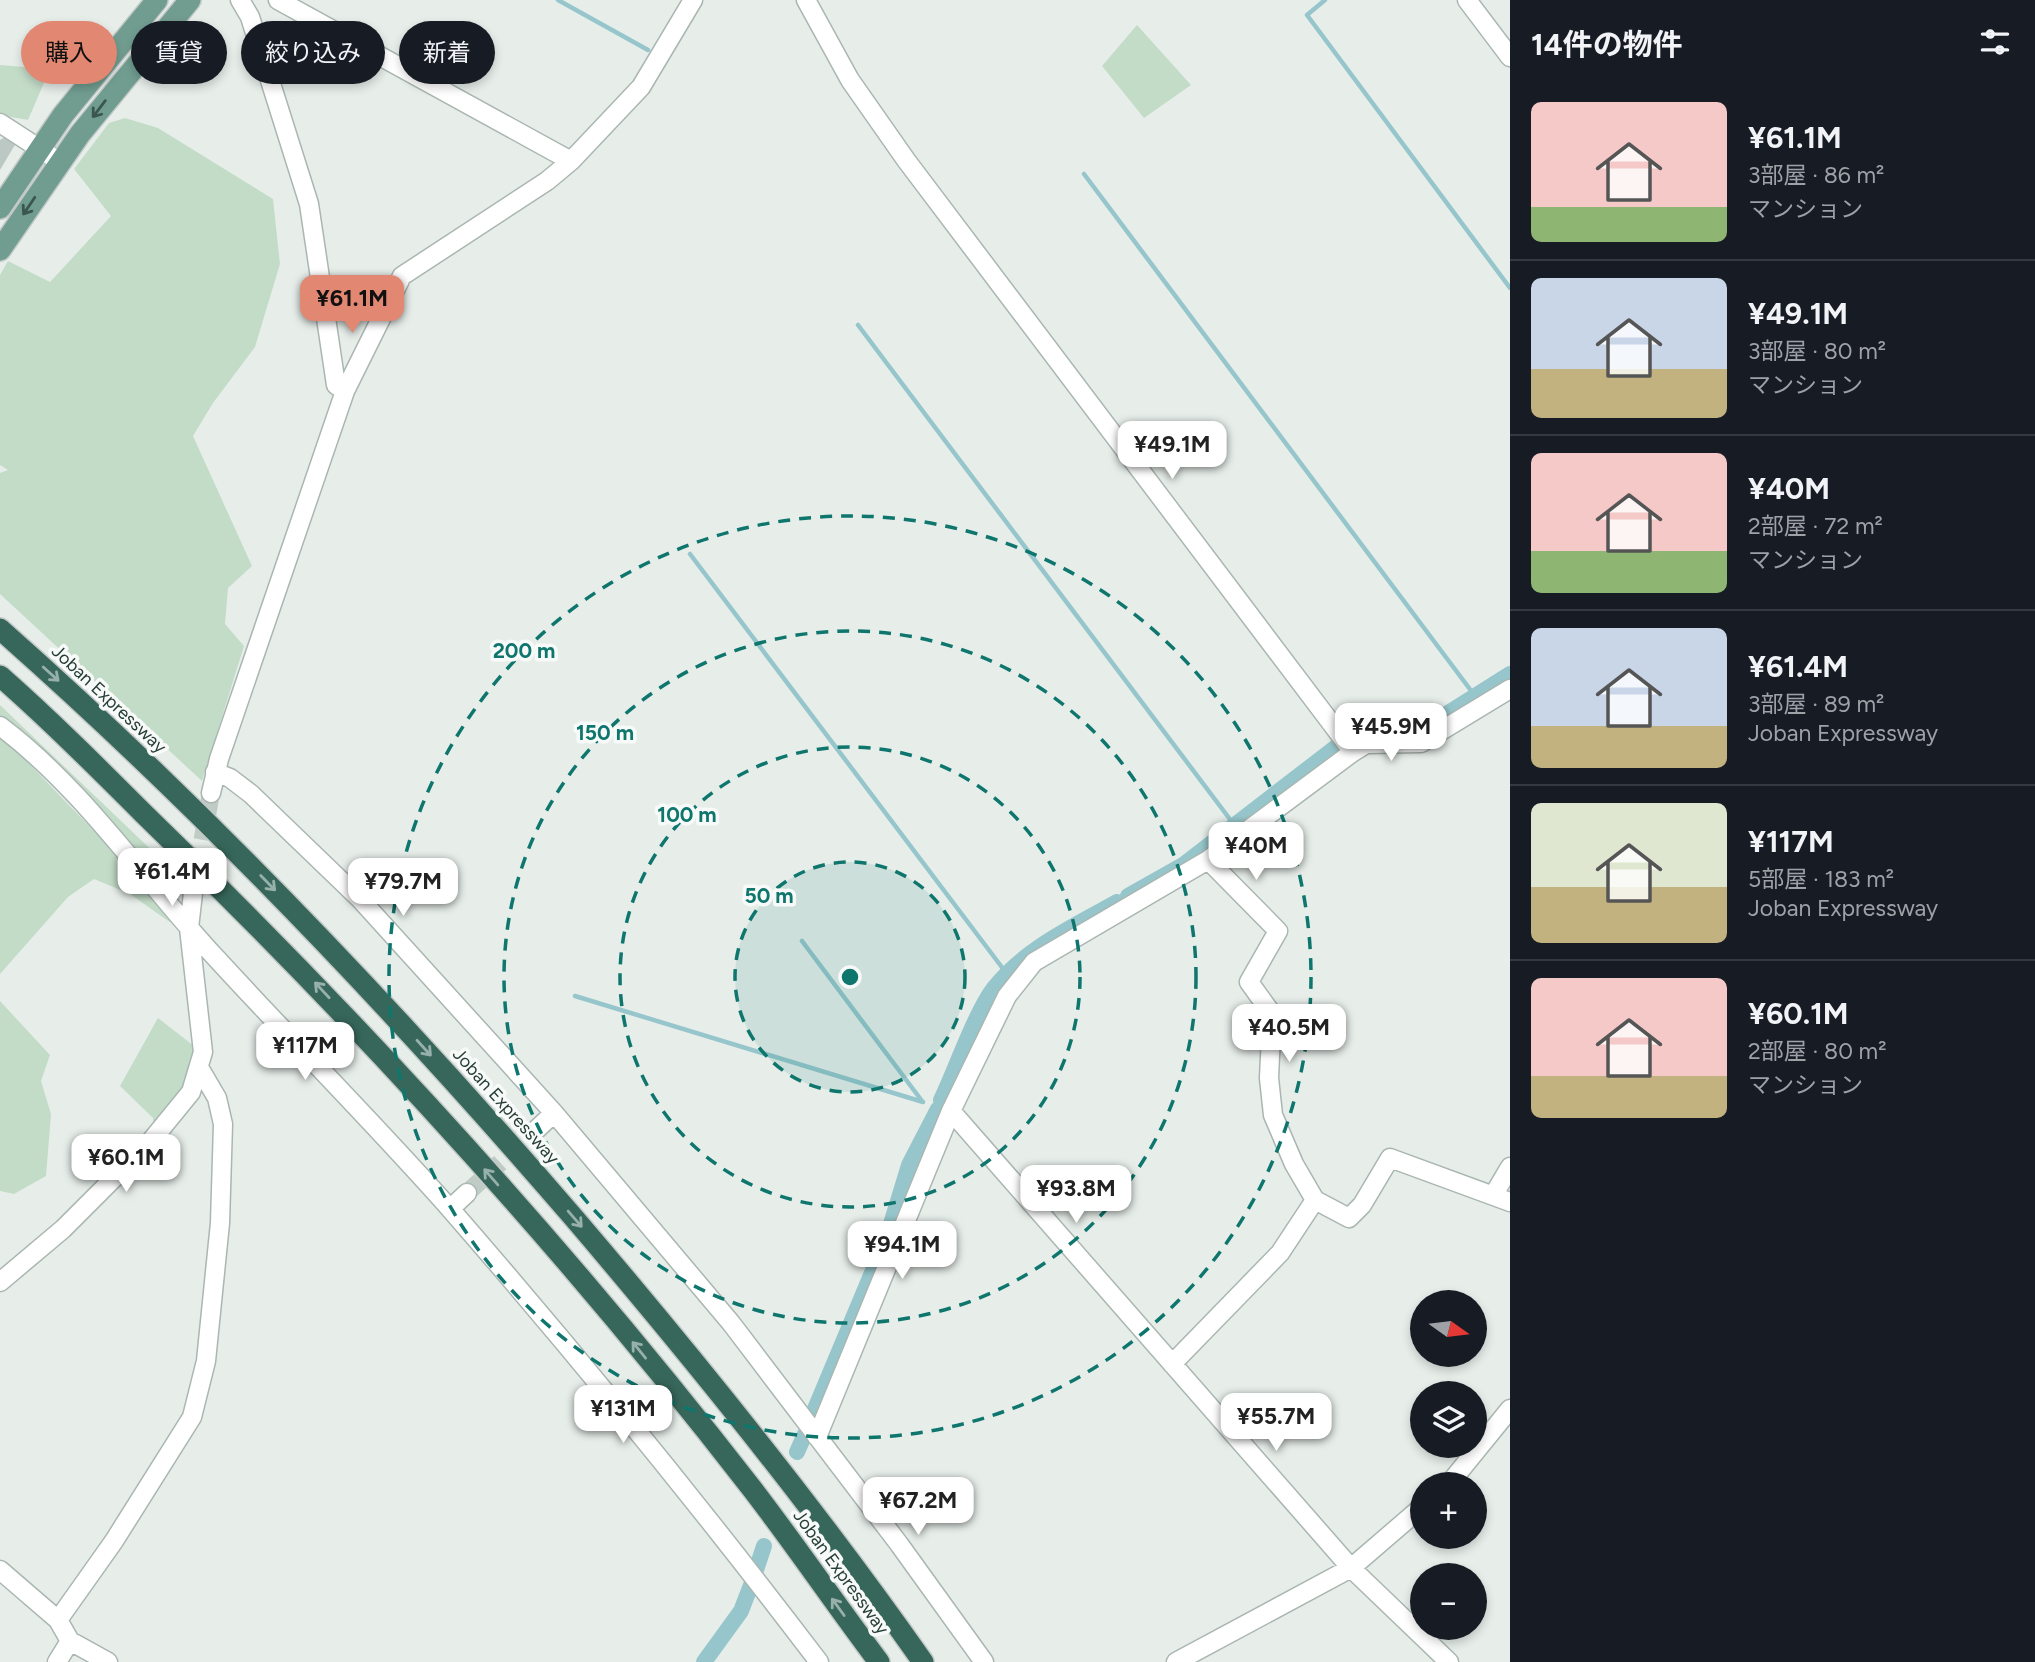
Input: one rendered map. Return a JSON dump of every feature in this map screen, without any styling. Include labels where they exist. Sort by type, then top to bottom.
[{"type":"highway","name":"Joban Expressway","points":[[0,629],[260,875],[495,1125],[646,1302],[778,1465],[923,1662]]},
{"type":"highway","name":"Joban Expressway","points":[[0,676],[236,901],[315,981],[468,1150],[619,1325],[754,1491],[878,1662]]},
{"type":"main road","points":[[0,208],[39,148],[157,0]]},
{"type":"main road","points":[[0,250],[60,162],[117,86],[190,0]]},
{"type":"street","points":[[240,0],[250,17],[309,204],[336,385],[345,391]]},
{"type":"street","points":[[278,0],[571,161]]},
{"type":"street","points":[[211,793],[215,772],[345,391],[402,276],[547,181],[571,161],[641,87],[693,0]]},
{"type":"street","points":[[806,0],[850,80],[929,192],[1353,752]]},
{"type":"street","points":[[1467,0],[1510,57]]},
{"type":"street","points":[[0,123],[60,162]]},
{"type":"street","points":[[817,1437],[951,1111],[1007,996],[1034,962],[1208,860],[1366,744],[1421,743],[1510,689]]},
{"type":"street","points":[[0,726],[20,741],[86,809],[189,928],[450,1209],[720,1534],[820,1662]]},
{"type":"street","points":[[215,772],[230,778],[251,794],[360,899],[554,1113],[731,1322],[984,1662]]},
{"type":"street","points":[[1208,860],[1278,931],[1249,982],[1272,1014],[1269,1078],[1273,1115],[1294,1164],[1315,1200],[1349,1218],[1362,1205],[1390,1158],[1502,1198],[1510,1167]]},
{"type":"street","points":[[0,1282],[63,1230],[151,1141],[178,1111],[200,1069],[203,1035],[189,928],[193,893]]},
{"type":"street","points":[[58,1620],[114,1541],[192,1417],[203,1372],[219,1223],[223,1124],[217,1098],[200,1069]]},
{"type":"street","points":[[951,1111],[1351,1568],[1449,1662]]},
{"type":"street","points":[[536,1130],[554,1113]]},
{"type":"street","points":[[450,1209],[467,1193]]},
{"type":"street","points":[[1172,1364],[1280,1253],[1315,1200]]},
{"type":"street","points":[[1459,1472],[1510,1409]]},
{"type":"street","points":[[1176,1662],[1351,1568],[1410,1517]]},
{"type":"street","points":[[0,1570],[58,1620],[69,1641],[108,1662]]},
{"type":"street","points":[[57,1662],[69,1641]]},
{"type":"green space","points":[[1137,25],[1191,85],[1144,118],[1102,66]]},
{"type":"green space","points":[[0,65],[21,67],[21,84],[44,84],[28,120],[0,115]]},
{"type":"green space","points":[[125,118],[158,128],[273,199],[280,264],[255,347],[213,403],[193,436],[252,566],[228,588],[225,624],[244,646],[202,781],[0,594],[0,473],[8,470],[0,465],[0,275],[8,261],[50,282],[111,216],[74,169],[109,123]]},
{"type":"green space","points":[[0,705],[190,887],[187,893],[173,896],[29,740],[0,717]]},
{"type":"green space","points":[[0,738],[15,749],[119,857],[171,923],[130,894],[94,879],[68,897],[0,974]]},
{"type":"green space","points":[[0,1001],[50,1055],[41,1081],[51,1114],[46,1176],[14,1194],[0,1191]]},
{"type":"green space","points":[[158,1018],[194,1046],[181,1094],[154,1127],[153,1118],[120,1086]]},
{"type":"building","points":[[5,137],[16,143],[0,170],[0,140]]},
{"type":"waterway","points":[[558,0],[648,50]]},
{"type":"waterway","points":[[1325,0],[1307,15],[1510,288]]},
{"type":"waterway","points":[[1084,174],[1475,696]]},
{"type":"waterway","points":[[858,325],[1235,826]]},
{"type":"waterway","points":[[690,554],[1007,974]]},
{"type":"waterway","points":[[1353,736],[1426,727],[1510,674]]},
{"type":"waterway","points":[[1128,896],[1183,865],[1336,747]]},
{"type":"waterway","points":[[941,1100],[973,1026],[994,988],[1035,950],[1117,902]]},
{"type":"waterway","points":[[802,941],[922,1101]]},
{"type":"waterway","points":[[575,996],[923,1102]]},
{"type":"waterway","points":[[812,1416],[887,1237],[909,1165],[938,1109]]},
{"type":"waterway","points":[[797,1452],[805,1434]]},
{"type":"waterway","points":[[756,1570],[764,1546]]},
{"type":"waterway","points":[[704,1662],[741,1611],[751,1585]]},
{"type":"tunnel","points":[[193,893],[211,793]]},
{"type":"tunnel","points":[[467,1193],[536,1130]]}]
